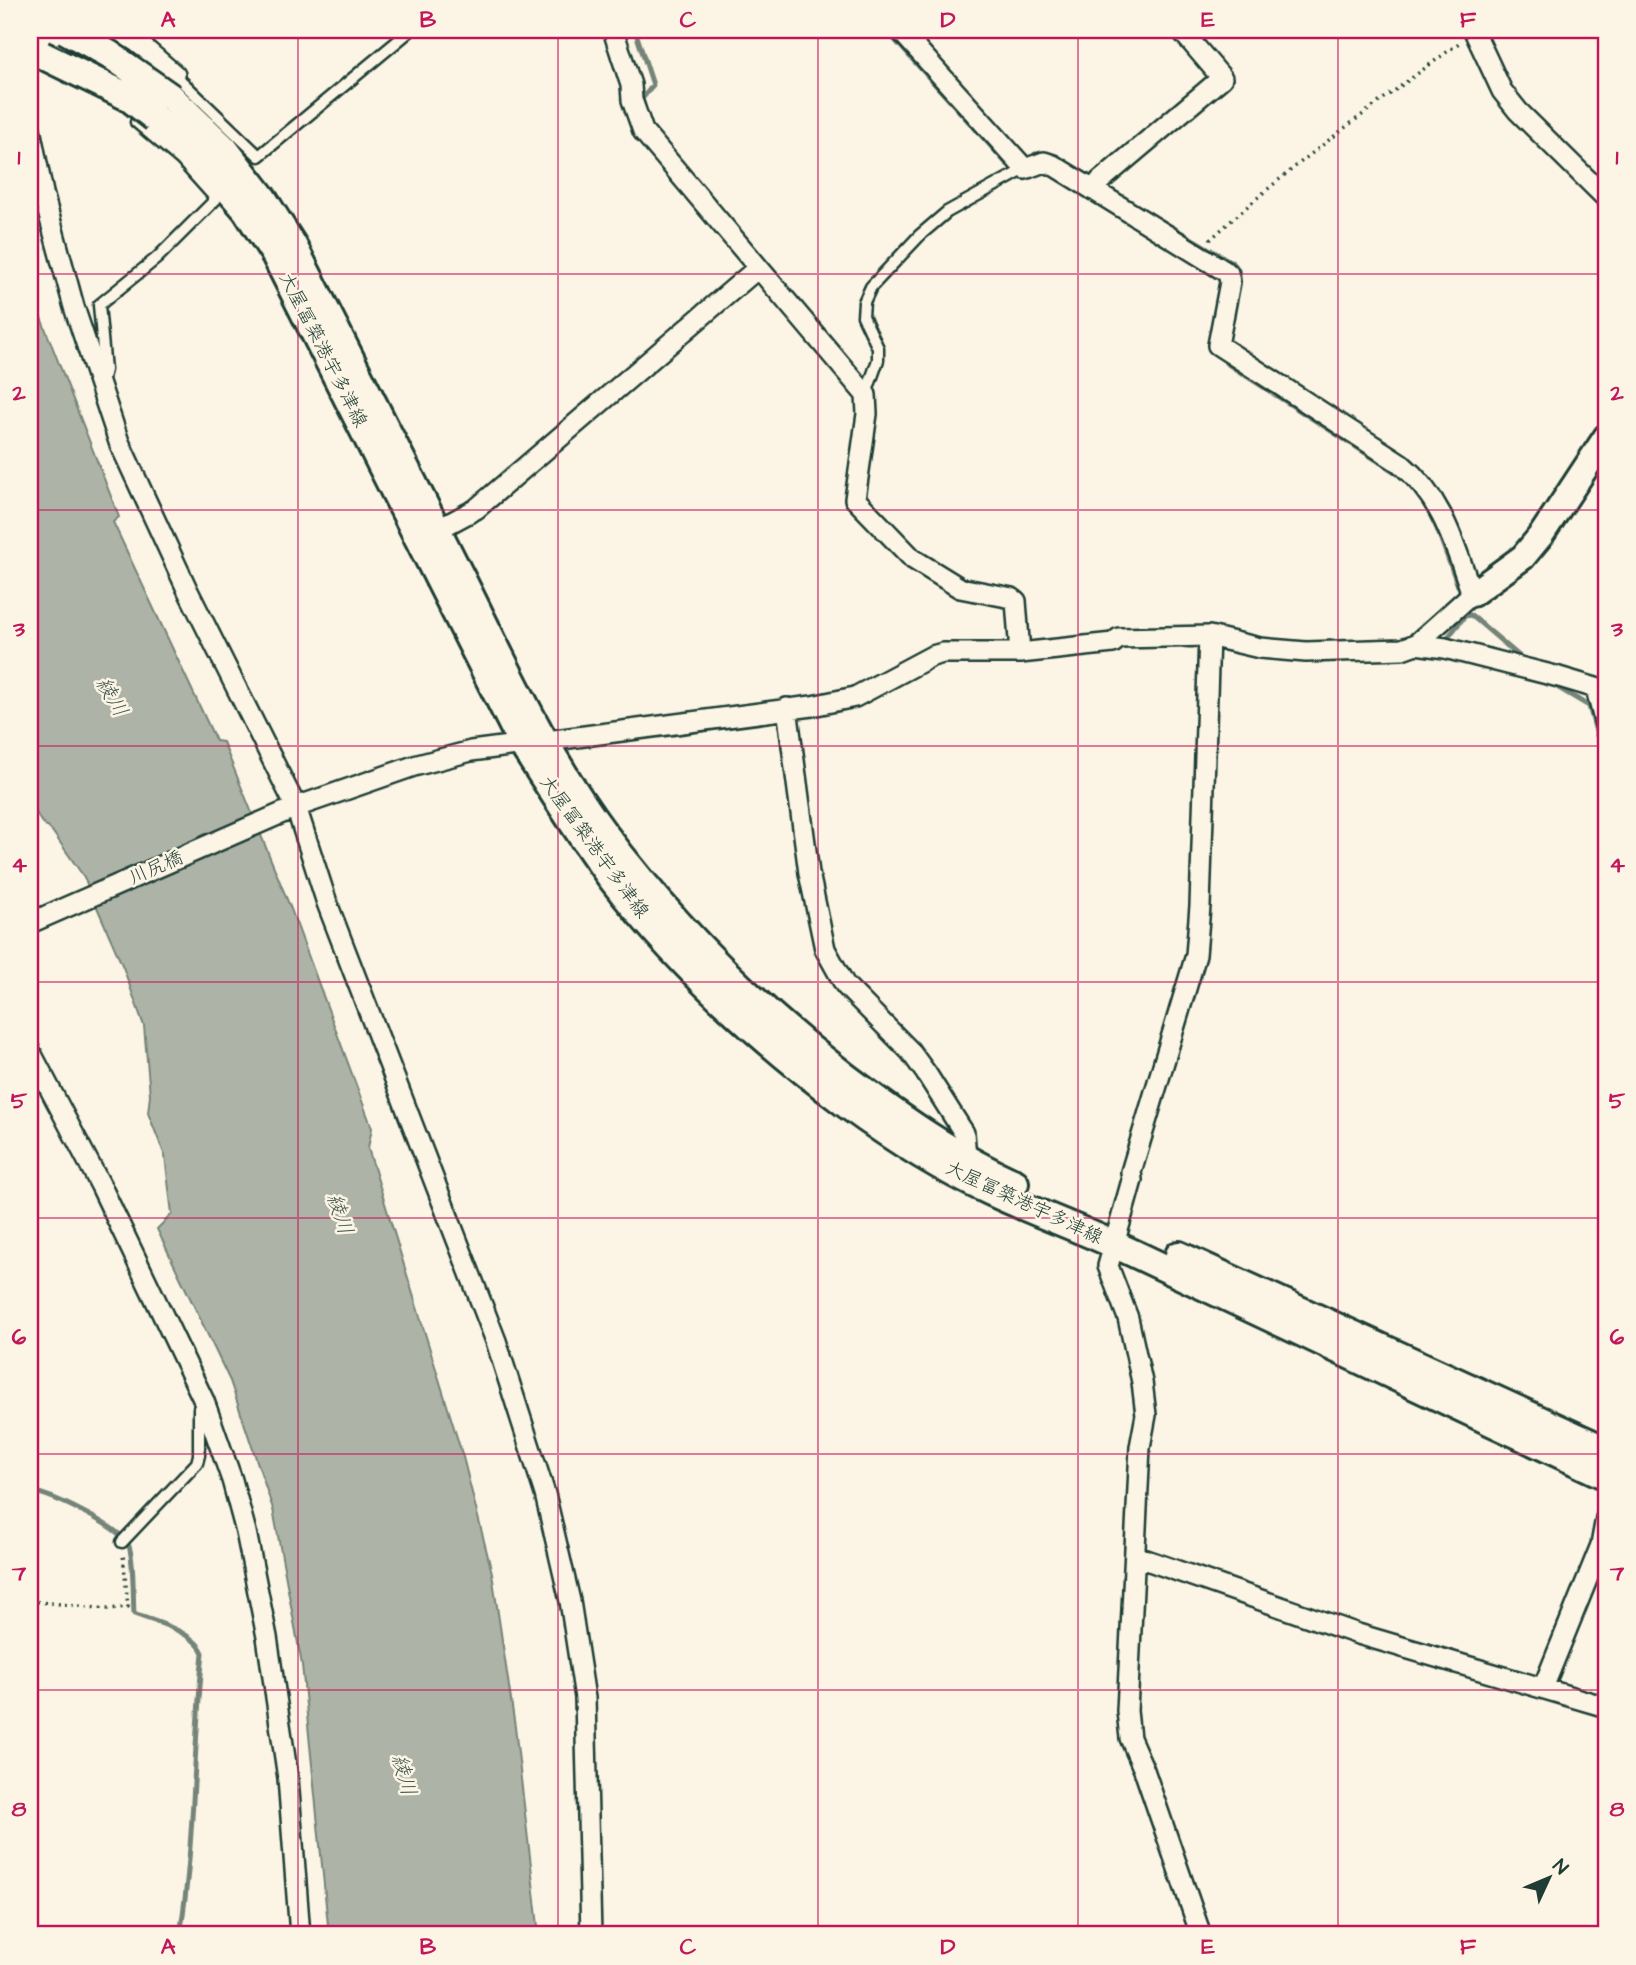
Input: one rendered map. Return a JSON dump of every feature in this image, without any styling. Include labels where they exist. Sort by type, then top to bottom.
[{"type":"main road","name":"大屋冨築港宇多津線","points":[[65,30],[109,54],[168,97],[224,148],[263,198],[294,247],[437,530],[534,742],[678,924],[737,985],[800,1041],[863,1090],[927,1134],[997,1175],[1606,1476]]},
{"type":"main road","name":"大屋冨築港宇多津線","points":[[36,53],[128,97],[168,97]]},
{"type":"main road","name":"大屋冨築港宇多津線","points":[[168,97],[206,165],[246,210],[275,256],[593,852],[664,942],[722,1002],[850,1107],[917,1152],[989,1191],[1116,1236],[1606,1450]]},
{"type":"street","points":[[117,30],[137,43],[168,97]]},
{"type":"street","points":[[613,30],[643,131],[866,395],[867,414],[855,499],[913,559],[960,588],[1016,601],[1020,653]]},
{"type":"street","points":[[900,30],[1025,169],[1044,162],[1096,185],[1228,273],[1230,282],[1218,345],[1399,463],[1416,477],[1433,497],[1453,540],[1472,594]]},
{"type":"street","points":[[1096,185],[1222,78],[1181,30]]},
{"type":"street","points":[[1475,30],[1502,91],[1518,111],[1606,198]]},
{"type":"street","points":[[30,129],[43,193],[74,307],[120,442],[289,810],[327,903],[496,1341],[545,1494],[570,1601],[585,1698],[592,1935]]},
{"type":"street","points":[[437,530],[475,509],[758,268]]},
{"type":"street","points":[[1416,644],[1472,594],[1523,557],[1542,534],[1606,437]]},
{"type":"street","points":[[1201,1935],[1144,1770],[1130,1738],[1127,1711],[1140,1447],[1146,1415],[1128,1318],[1109,1271],[1132,1180],[1131,1172],[1196,955],[1209,636]]},
{"type":"street","name":"川尻橋","points":[[30,923],[289,810],[414,766],[471,751],[812,706],[855,697],[932,656],[943,653],[1020,653],[1113,643],[1119,638],[1209,636],[1260,648],[1306,652],[1402,649],[1416,644]]},
{"type":"street","points":[[1416,644],[1471,654],[1601,690],[1606,728]]},
{"type":"street","points":[[787,709],[809,873],[825,949],[845,985],[911,1051],[964,1133],[967,1157]]},
{"type":"street","points":[[30,1051],[102,1186],[204,1401],[232,1480],[246,1532],[267,1637],[288,1778],[300,1935]]},
{"type":"street","points":[[1543,1688],[1601,1545],[1606,1518]]},
{"type":"street","points":[[1135,1556],[1358,1634],[1606,1707]]},
{"type":"lane","points":[[101,387],[105,370],[99,305],[158,258],[216,199],[181,160],[136,122],[168,97],[259,156],[411,30]]},
{"type":"lane","points":[[866,395],[878,360],[878,348],[863,316],[864,302],[872,287],[920,235],[947,212],[1025,169]]},
{"type":"lane","points":[[124,1540],[197,1464],[200,1455],[199,1408],[204,1401]]},
{"type":"path","points":[[1206,245],[1244,208],[1475,30]]},
{"type":"path","points":[[30,1601],[108,1609],[128,1607],[124,1540]]},
{"type":"water","name":"綾川","points":[[30,276],[38,310],[119,517],[113,522],[216,741],[223,742],[291,909],[372,1128],[368,1148],[463,1457],[492,1573],[515,1727],[539,1935],[329,1935],[302,1665],[273,1509],[230,1381],[157,1229],[172,1214],[165,1156],[148,1113],[150,1095],[144,1026],[123,967],[84,877],[52,831],[40,820],[30,801]]},
{"type":"waterway","points":[[635,30],[653,85],[642,99],[644,106]]},
{"type":"waterway","points":[[886,30],[1006,163]]},
{"type":"waterway","points":[[1035,154],[1049,154]]},
{"type":"waterway","points":[[1160,220],[1233,263],[1239,273],[1238,285]]},
{"type":"waterway","points":[[1226,363],[1401,476]]},
{"type":"waterway","points":[[1425,504],[1458,586]]},
{"type":"waterway","points":[[1449,636],[1465,616],[1471,615],[1526,662]]},
{"type":"waterway","points":[[1552,684],[1589,706],[1606,768]]},
{"type":"waterway","points":[[30,1491],[83,1512],[122,1537],[130,1549],[134,1614],[183,1633],[192,1639],[203,1653],[189,1865],[180,1935]]}]
